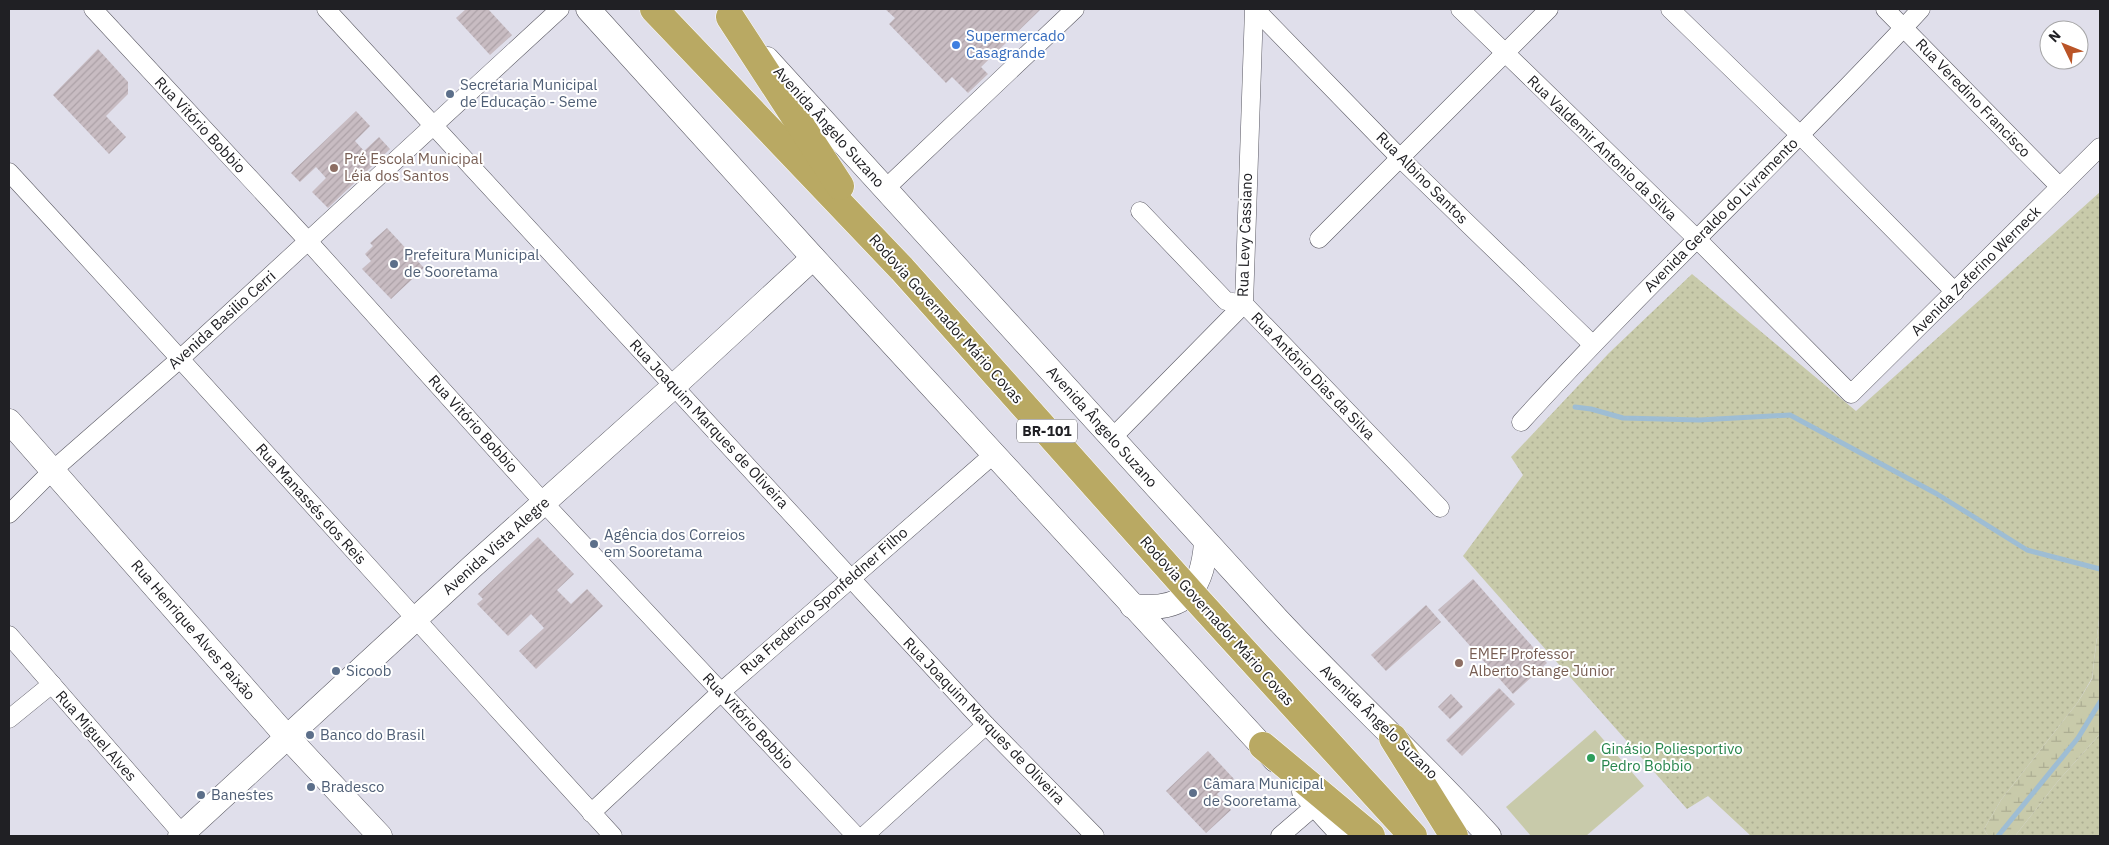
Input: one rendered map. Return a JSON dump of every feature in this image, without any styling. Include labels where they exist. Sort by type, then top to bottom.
[{"type":"highway","name":"Rodovia Governador Mário Covas","points":[[654,9],[902,270],[1191,593],[1413,836]]},
{"type":"highway","points":[[727,13],[837,182],[902,270]]},
{"type":"highway","points":[[1393,738],[1454,836]]},
{"type":"highway","points":[[1262,746],[1371,836]]},
{"type":"main road","points":[[588,9],[813,258],[1344,836]]},
{"type":"main road","name":"Avenida Ângelo Suzano","points":[[727,13],[1206,543],[1334,680],[1441,782],[1489,836]]},
{"type":"main road","name":"Avenida Vista Alegre","points":[[182,836],[414,620],[813,258]]},
{"type":"main road","name":"Rua Henrique Alves Paixão","points":[[9,421],[288,738],[380,836]]},
{"type":"main road","points":[[1132,606],[1153,608],[1173,604],[1191,593],[1200,578],[1205,560],[1206,543]]},
{"type":"street","name":"Rua Vitório Bobbio","points":[[93,9],[308,242],[544,503],[856,836]]},
{"type":"street","name":"Rua Joaquim Marques de Oliveira","points":[[326,9],[986,725],[1095,836]]},
{"type":"street","name":"Avenida Basilio Cerri","points":[[9,514],[53,470],[181,358],[560,9]]},
{"type":"street","points":[[885,189],[1075,9]]},
{"type":"street","name":"Rua Albino Santos","points":[[1254,9],[1400,158],[1592,344]]},
{"type":"street","name":"Rua Levy Cassiano","points":[[1112,438],[1244,304],[1254,9]]},
{"type":"street","name":"Rua Valdemir Antonio da Silva","points":[[1460,9],[1697,239],[1851,394]]},
{"type":"street","points":[[1319,240],[1549,9]]},
{"type":"street","points":[[1670,9],[1801,136],[1955,292]]},
{"type":"street","name":"Rua Veredino Francisco","points":[[1885,9],[2060,187]]},
{"type":"street","name":"Avenida Geraldo do Livramento","points":[[1521,422],[1592,344],[1801,136],[1921,9]]},
{"type":"street","name":"Avenida Zeferino Werneck","points":[[1851,394],[2100,147]]},
{"type":"street","name":"Rua Manassés dos Reis","points":[[9,172],[181,358],[414,620],[609,835]]},
{"type":"street","name":"Rua Antônio Dias da Silva","points":[[1140,211],[1226,301],[1244,304],[1440,508]]},
{"type":"street","name":"Rua Frederico Sponfeldner Filho","points":[[591,813],[721,692],[994,454]]},
{"type":"street","name":"Rua Miguel Alves","points":[[9,635],[182,836]]},
{"type":"street","points":[[9,719],[52,684]]},
{"type":"street","points":[[864,836],[986,725]]},
{"type":"street","points":[[1280,836],[1316,805]]},
{"type":"green space","points":[[2100,192],[2100,611],[2092,678],[2078,702],[2001,800],[1984,829],[1988,836],[1751,836],[1708,796],[1687,809],[1463,556],[1523,475],[1511,457],[1609,353],[1692,274],[1856,411]]},
{"type":"green space","points":[[2100,611],[2100,734],[2058,781],[2015,836],[1988,836],[1984,829],[2001,800],[2078,702],[2092,679]]},
{"type":"green space","name":"Ginásio Poliesportivo Pedro Bobbio","points":[[1595,730],[1644,786],[1586,836],[1531,836],[1506,807]]},
{"type":"green space","points":[[2100,734],[2100,836],[2015,836],[2058,781]]},
{"type":"building","points":[[466,9],[488,9],[512,35],[490,55],[456,18]]},
{"type":"building","name":"Supermercado Casagrande","points":[[885,9],[1041,9],[981,67],[988,74],[968,93],[952,77],[946,83],[889,24],[895,18]]},
{"type":"building","points":[[98,49],[128,82],[128,94],[106,116],[126,137],[109,154],[53,95]]},
{"type":"building","points":[[356,111],[370,126],[355,141],[364,151],[379,137],[390,149],[328,208],[312,192],[326,178],[316,167],[300,182],[291,173]]},
{"type":"building","name":"Prefeitura Municipal de Sooretama","points":[[387,228],[424,268],[391,299],[362,269],[371,261],[365,254],[373,246],[370,243]]},
{"type":"building","points":[[538,537],[574,574],[557,590],[571,604],[587,589],[603,606],[536,669],[519,651],[544,628],[531,614],[508,636],[477,604],[483,599],[478,594]]},
{"type":"building","points":[[1473,579],[1547,663],[1513,694],[1438,610]]},
{"type":"building","points":[[1426,605],[1441,622],[1386,671],[1371,655]]},
{"type":"building","points":[[1499,688],[1515,704],[1462,756],[1446,740]]},
{"type":"building","points":[[1451,694],[1463,707],[1450,719],[1438,707]]},
{"type":"building","name":"Câmara Municipal de Sooretama","points":[[1208,751],[1234,779],[1217,794],[1231,810],[1206,833],[1166,791]]},
{"type":"waterway","points":[[1575,407],[1591,409],[1623,418],[1699,420],[1790,415],[1937,494],[2027,550],[2100,569]]},
{"type":"waterway","points":[[1998,836],[2078,738],[2100,702]]},
{"type":"place","name":"Supermercado Casagrande","points":[[956,45]]},
{"type":"place","name":"Secretaria Municipal de Educação - Seme","points":[[450,94]]},
{"type":"place","name":"Pré Escola Municipal Léia dos Santos","points":[[334,168]]},
{"type":"place","name":"Prefeitura Municipal de Sooretama","points":[[394,264]]},
{"type":"place","name":"Agência dos Correios em Sooretama","points":[[594,544]]},
{"type":"place","name":"EMEF Professor Alberto Stange Júnior","points":[[1459,663]]},
{"type":"place","name":"Sicoob","points":[[336,671]]},
{"type":"place","name":"Banco do Brasil","points":[[310,735]]},
{"type":"place","name":"Ginásio Poliesportivo Pedro Bobbio","points":[[1591,758]]},
{"type":"place","name":"Bradesco","points":[[311,787]]},
{"type":"place","name":"Câmara Municipal de Sooretama","points":[[1193,793]]},
{"type":"place","name":"Banestes","points":[[201,795]]}]
